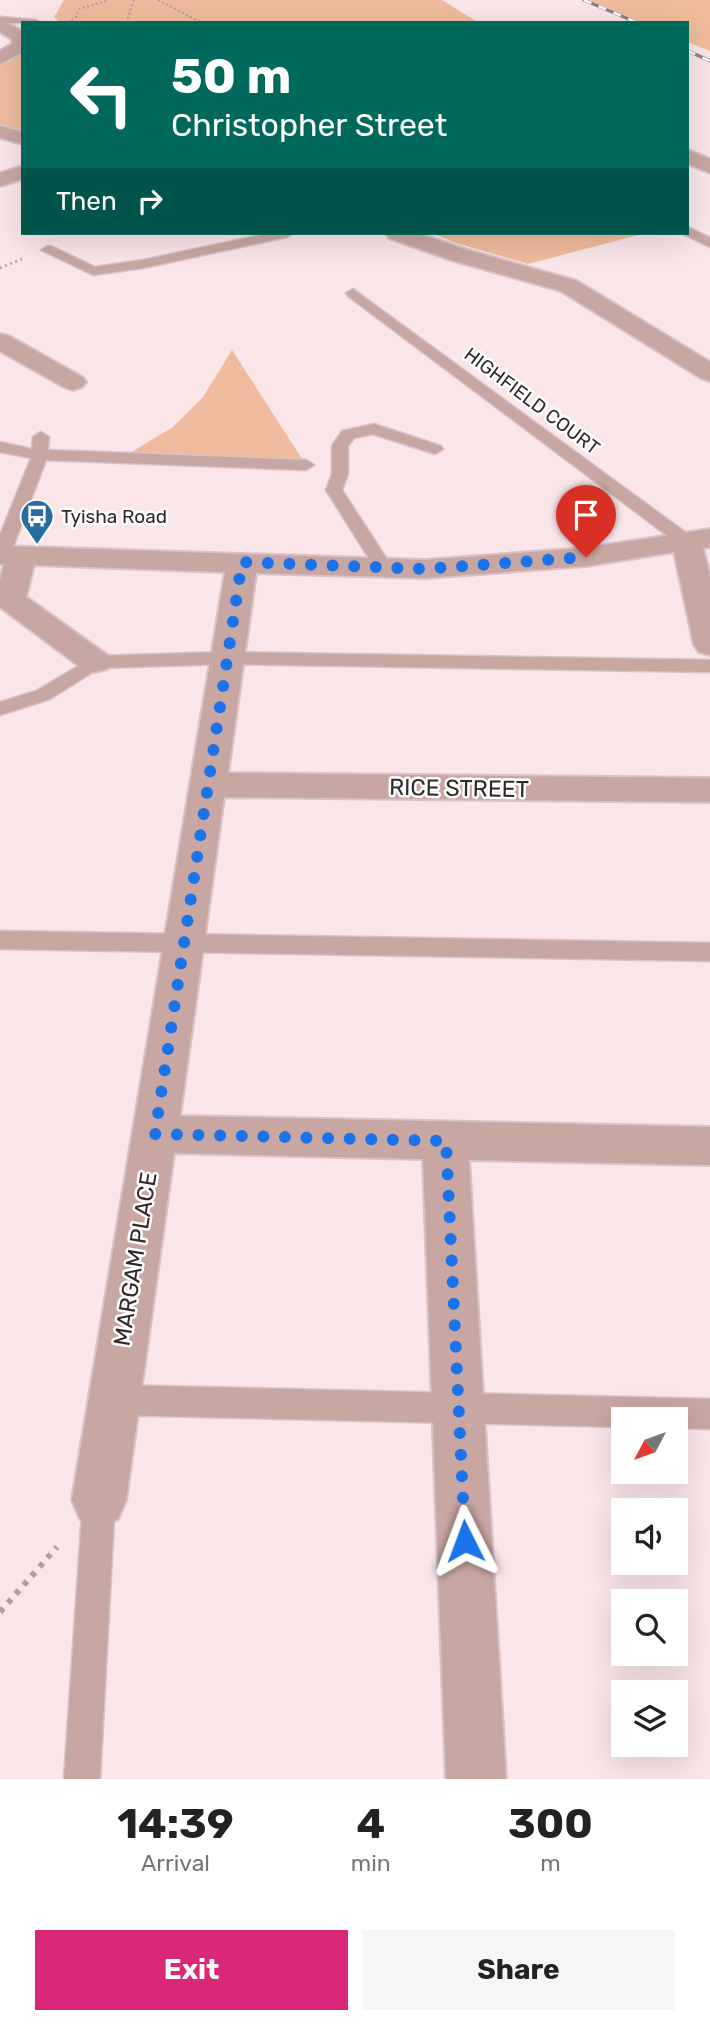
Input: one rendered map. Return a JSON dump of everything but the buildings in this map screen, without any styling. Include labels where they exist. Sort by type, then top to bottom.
[{"type":"street","points":[[0,23],[21,37],[21,46],[0,59]]},
{"type":"street","points":[[0,132],[21,137]]},
{"type":"street","points":[[689,156],[710,167]]},
{"type":"street","points":[[0,180],[21,173]]},
{"type":"street","points":[[403,235],[456,254],[569,286],[710,373]]},
{"type":"street","points":[[0,341],[73,382],[44,394]]},
{"type":"street","points":[[94,662],[10,600],[8,555],[425,569],[586,557],[698,540],[710,645]]},
{"type":"street","name":"MARGAM PLACE","points":[[99,1500],[242,562]]},
{"type":"street","name":"RICE STREET","points":[[207,785],[710,790]]},
{"type":"street","points":[[155,1134],[710,1146]]},
{"type":"street","points":[[446,1141],[476,1779]]},
{"type":"lane","points":[[0,23],[21,23]]},
{"type":"lane","points":[[689,232],[710,243]]},
{"type":"lane","points":[[48,250],[93,271],[143,264],[278,235]]},
{"type":"lane","name":"HIGHFIELD COURT","points":[[353,293],[698,540]]},
{"type":"lane","points":[[383,567],[334,490],[340,474],[340,446],[348,434],[374,429],[435,449]]},
{"type":"lane","points":[[8,555],[40,455],[41,437]]},
{"type":"lane","points":[[0,447],[40,455],[306,465]]},
{"type":"lane","points":[[0,709],[43,695],[94,662],[227,658],[710,666]]},
{"type":"lane","points":[[0,940],[710,952]]},
{"type":"lane","points":[[113,1400],[710,1414]]},
{"type":"lane","points":[[82,1779],[99,1500]]},
{"type":"path","points":[[71,21],[79,9],[109,0]]},
{"type":"path","points":[[127,21],[134,0]]},
{"type":"path","points":[[158,0],[198,21]]},
{"type":"path","points":[[0,1612],[99,1500]]},
{"type":"shaded area","points":[[64,0],[442,0],[476,21],[58,21],[54,17]]},
{"type":"shaded area","points":[[590,0],[710,0],[710,51],[689,42],[689,21],[638,21]]},
{"type":"shaded area","points":[[21,55],[21,129],[0,124],[0,64]]},
{"type":"shaded area","points":[[437,235],[638,235],[528,264]]},
{"type":"shaded area","points":[[232,350],[304,462],[130,453],[173,427],[203,397]]},
{"type":"railway","points":[[584,0],[633,21]]},
{"type":"railway","points":[[689,51],[710,61]]},
{"type":"place","name":"Tyisha Road","points":[[37,546]]},
{"type":"route","points":[[465,1541],[446,1141],[155,1134],[242,562],[425,569],[586,557]]}]
